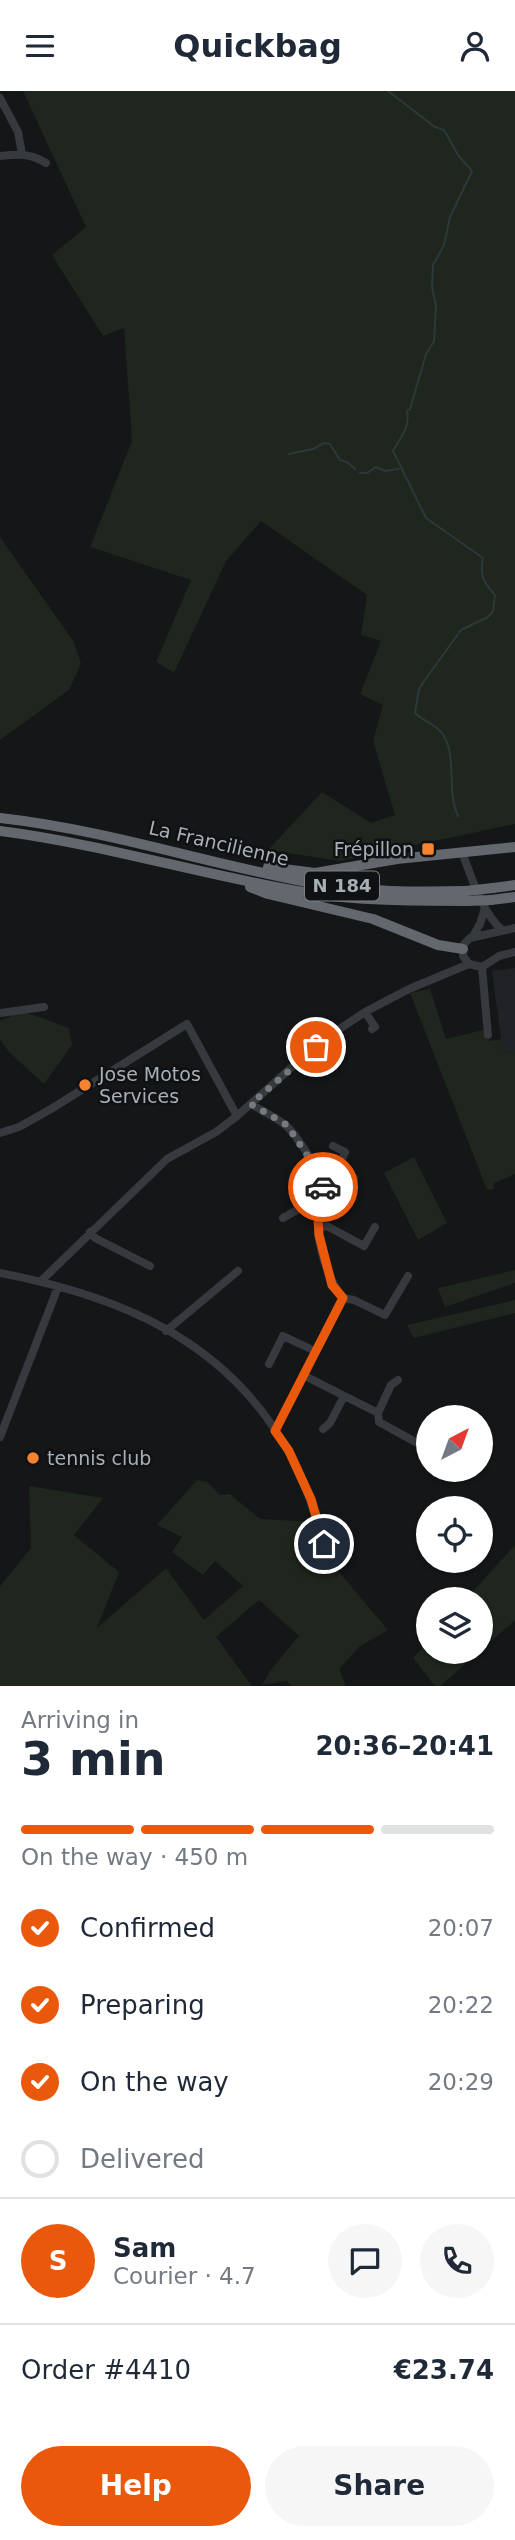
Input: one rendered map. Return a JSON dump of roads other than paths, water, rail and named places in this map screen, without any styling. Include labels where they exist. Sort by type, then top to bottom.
[{"type":"highway","name":"La Francilienne","points":[[0,818],[71,828],[319,884],[490,899],[515,897]]},
{"type":"highway","name":"La Francilienne","points":[[0,831],[54,839],[305,892],[381,901],[467,896]]},
{"type":"highway","points":[[220,862],[241,862],[315,873],[397,859],[515,847]]},
{"type":"highway","points":[[225,877],[268,894],[373,919],[463,953]]},
{"type":"highway","name":"La Francilienne","points":[[490,899],[515,885]]},
{"type":"street","points":[[0,98],[18,132],[22,154]]},
{"type":"street","points":[[0,156],[22,154],[35,156],[46,163]]},
{"type":"street","points":[[462,852],[490,899],[495,923],[502,930]]},
{"type":"street","points":[[456,968],[467,940],[480,925],[490,899]]},
{"type":"street","points":[[473,936],[515,928]]},
{"type":"street","points":[[41,1281],[167,1159],[216,1132],[311,1050],[365,1012],[456,968],[469,964],[482,967],[499,956],[515,952]]},
{"type":"street","points":[[463,953],[469,964]]},
{"type":"street","points":[[482,967],[488,1035]]},
{"type":"street","points":[[0,1013],[44,1007]]},
{"type":"street","points":[[365,1012],[375,1027],[372,1029]]},
{"type":"street","points":[[0,1133],[19,1127],[51,1109],[187,1024],[237,1116]]},
{"type":"street","points":[[251,1104],[287,1125],[317,1170],[323,1187],[318,1228],[332,1285],[343,1298],[354,1300],[385,1315],[408,1276]]},
{"type":"street","points":[[323,1187],[337,1172],[345,1152],[333,1146]]},
{"type":"street","points":[[337,1172],[354,1178]]},
{"type":"street","points":[[283,1218],[304,1206],[321,1207]]},
{"type":"street","points":[[318,1228],[327,1226],[364,1246],[375,1227]]},
{"type":"street","points":[[90,1232],[95,1238],[150,1266]]},
{"type":"street","points":[[166,1331],[238,1271]]},
{"type":"street","points":[[0,1273],[41,1281],[121,1306],[166,1331],[230,1374],[289,1451],[311,1499],[329,1560]]},
{"type":"street","points":[[0,1437],[58,1287]]},
{"type":"street","points":[[275,1431],[343,1298]]},
{"type":"street","points":[[269,1364],[283,1336],[315,1351]]},
{"type":"street","points":[[303,1375],[378,1413]]},
{"type":"street","points":[[398,1380],[391,1385],[378,1413],[379,1422],[416,1442]]},
{"type":"street","points":[[323,1429],[330,1423],[344,1396]]},
{"type":"waterway","points":[[388,91],[435,127],[444,130],[458,155],[472,171],[450,217],[444,245],[433,265],[432,287],[436,306],[434,341],[426,354],[410,409],[407,411],[406,428],[393,451],[426,518],[483,558],[483,578],[495,595],[493,611],[488,617],[461,630],[419,689],[415,713],[439,730],[447,742],[458,816]]},
{"type":"waterway","points":[[289,454],[313,449],[324,443],[330,444],[340,460],[355,469]]},
{"type":"waterway","points":[[360,473],[367,473],[376,467],[385,471],[399,469]]},
{"type":"place","name":"Frépillon","points":[[428,849]]},
{"type":"place","name":"Jose Motos Services","points":[[85,1085]]},
{"type":"place","name":"tennis club","points":[[33,1458]]}]
